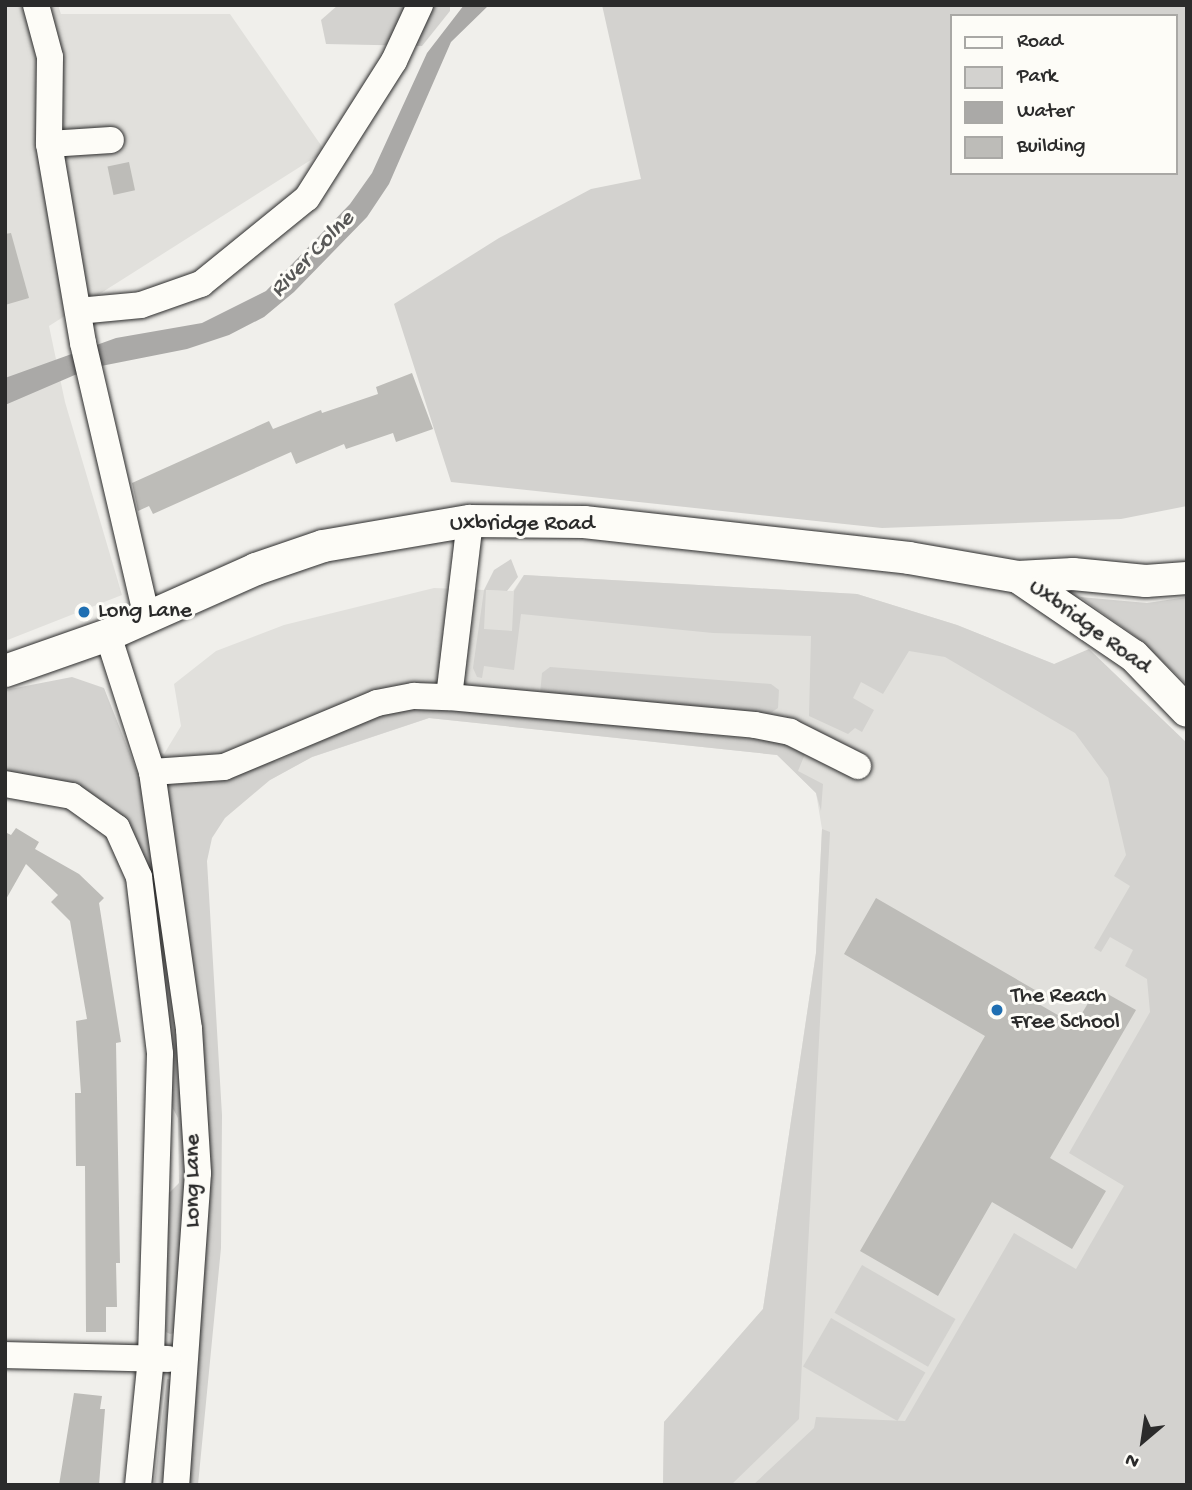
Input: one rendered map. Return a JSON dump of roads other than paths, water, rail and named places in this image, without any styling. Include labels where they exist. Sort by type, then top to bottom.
[{"type":"main road","name":"Uxbridge Road","points":[[5,671],[108,635],[256,569],[323,546],[470,521],[584,522],[909,558],[1018,577],[1073,574],[1146,581],[1187,578]]},
{"type":"main road","name":"Uxbridge Road","points":[[1018,577],[1134,656],[1187,711]]},
{"type":"street","points":[[36,5],[50,57],[49,144],[83,343],[147,618]]},
{"type":"street","points":[[78,311],[141,305],[201,284],[307,198],[394,61],[420,5]]},
{"type":"street","points":[[49,144],[111,140]]},
{"type":"street","points":[[449,697],[470,521]]},
{"type":"street","name":"Long Lane","points":[[108,635],[152,772],[189,1029],[198,1173],[187,1359],[176,1485]]},
{"type":"street","points":[[152,772],[224,767],[377,703],[414,696],[755,725],[790,732],[858,766]]},
{"type":"street","name":"Long Lane","points":[[5,784],[72,796],[117,828],[139,877],[160,1054],[151,1358],[138,1485]]},
{"type":"street","points":[[5,1355],[187,1359]]},
{"type":"water","name":"River Colne","points":[[464,5],[489,5],[451,42],[389,184],[367,217],[294,292],[264,317],[229,335],[187,349],[91,368],[5,405],[5,378],[116,338],[202,323],[266,291],[350,204],[372,173],[427,53]]},
{"type":"place","name":"Long Lane","points":[[84,612]]},
{"type":"place","name":"The Reach Free School","points":[[997,1010]]}]
